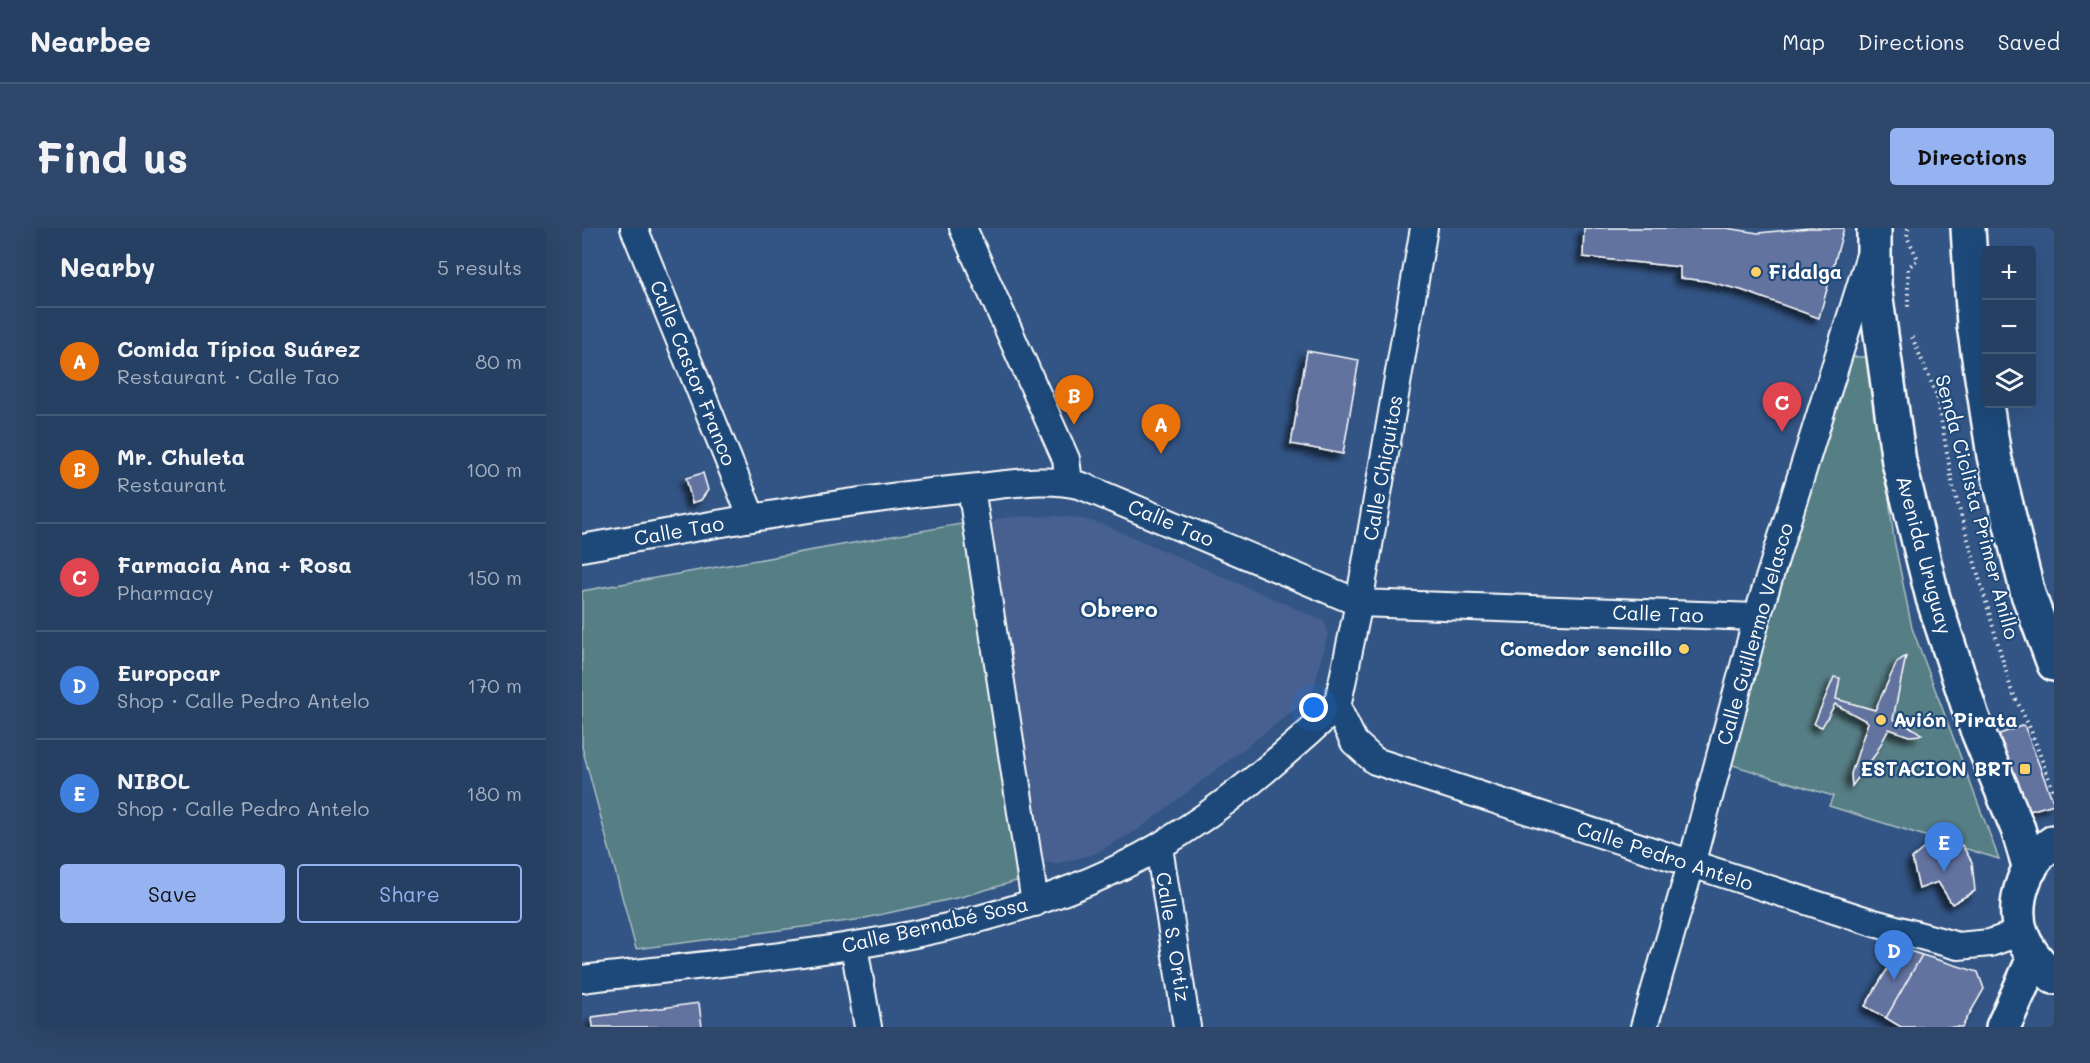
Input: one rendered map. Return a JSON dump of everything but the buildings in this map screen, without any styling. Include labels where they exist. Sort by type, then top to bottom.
[{"type":"main road","points":[[1968,228],[1974,325],[1994,456],[2028,594],[2054,664]]},
{"type":"main road","name":"Avenida Uruguay","points":[[1874,236],[1874,285],[1899,462],[1933,598],[1972,717],[2018,829],[2030,869]]},
{"type":"main road","points":[[2003,1027],[2036,955],[2018,910],[2021,889],[2037,858],[2054,842]]},
{"type":"street","name":"Calle Castor Franco","points":[[634,228],[752,518]]},
{"type":"street","points":[[963,228],[1066,459],[1069,482]]},
{"type":"street","name":"Calle Chiquitos","points":[[1337,707],[1359,603],[1424,228]]},
{"type":"street","name":"Calle Guillermo Velasco","points":[[1644,1027],[1691,865],[1756,617],[1874,236]]},
{"type":"street","name":"Calle Tao","points":[[582,548],[752,518],[932,492],[1044,481],[1069,482],[1093,490],[1359,603],[1756,617]]},
{"type":"street","points":[[971,488],[1035,903]]},
{"type":"street","name":"Calle Bernabé Sosa","points":[[582,979],[854,946],[962,923],[1035,903],[1111,871],[1159,847],[1270,768],[1337,707]]},
{"type":"street","name":"Calle Pedro Antelo","points":[[1337,707],[1354,742],[1375,761],[1874,923],[1958,946],[1990,943],[2036,955]]},
{"type":"street","name":"Calle S. Ortiz","points":[[1159,847],[1187,1027]]},
{"type":"street","points":[[854,946],[868,1027]]},
{"type":"path","points":[[1908,228],[1907,237],[1918,259],[1908,268],[1908,308]]},
{"type":"path","name":"Senda Ciclista Primer Anillo","points":[[1911,334],[1937,396],[1953,486],[2011,689],[2030,728],[2054,793]]},
{"type":"shaded area","points":[[1058,516],[1105,525],[1324,621],[1328,633],[1312,694],[1302,704],[1139,829],[1094,854],[1056,864],[1043,862],[1035,854],[989,526],[997,519]]},
{"type":"green space","points":[[1852,357],[1872,357],[1894,540],[1912,628],[1999,859],[1829,806],[1833,796],[1726,763],[1784,559]]},
{"type":"green space","points":[[966,523],[1020,880],[961,897],[856,920],[636,949],[582,747],[582,591]]},
{"type":"place","name":"Fidalga","points":[[1756,272]]},
{"type":"place","name":"Mr. Chuleta","points":[[1074,425]]},
{"type":"place","name":"Farmacia Ana + Rosa","points":[[1782,432]]},
{"type":"place","name":"Comida Típica Suárez","points":[[1161,454]]},
{"type":"place","name":"Comedor sencillo","points":[[1684,649]]},
{"type":"place","name":"Avión Pirata","points":[[1881,720]]},
{"type":"place","name":"ESTACION BRT","points":[[2025,769]]},
{"type":"place","name":"NIBOL","points":[[1944,872]]},
{"type":"place","name":"Europcar","points":[[1894,980]]},
{"type":"district","name":"Obrero","points":[[1119,610]]}]
